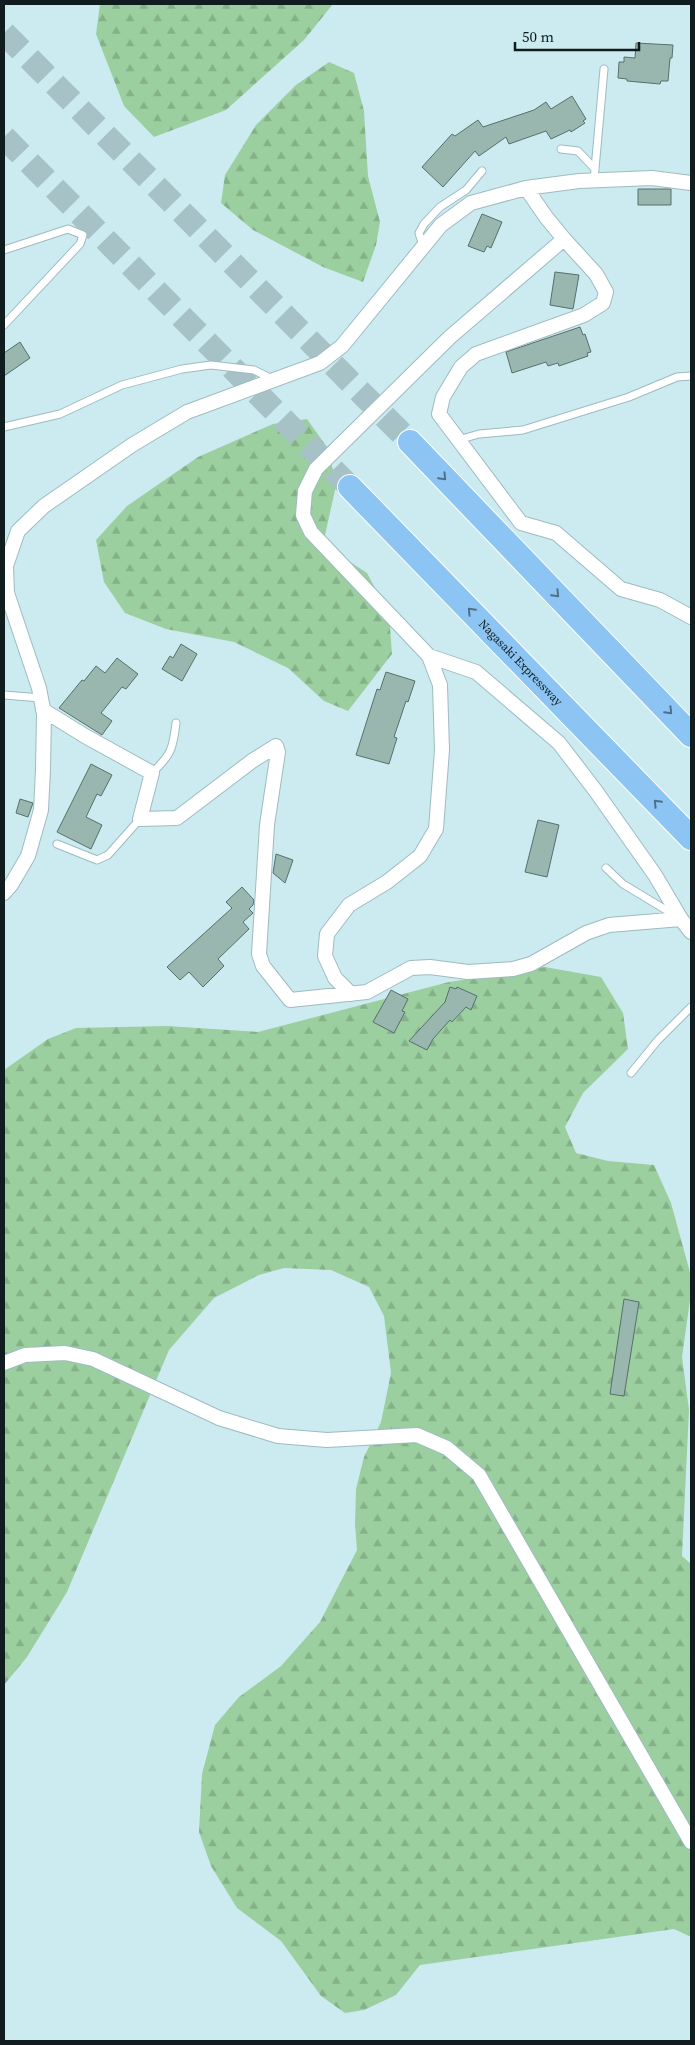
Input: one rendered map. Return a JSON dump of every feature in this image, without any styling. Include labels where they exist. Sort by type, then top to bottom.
[{"type":"highway","points":[[410,442],[691,735]]},
{"type":"highway","name":"Nagasaki Expressway","points":[[350,488],[691,838]]},
{"type":"street","points":[[4,893],[11,885],[28,856],[41,810],[43,770],[42,704],[8,593],[6,566],[18,531],[44,506],[132,445],[186,412],[320,363],[342,346],[441,224],[471,204],[526,188],[594,174],[691,183]]},
{"type":"street","points":[[526,188],[546,217],[596,274],[606,292],[603,303],[584,314],[476,354],[461,367],[443,397],[439,414],[521,523],[556,533],[621,589],[660,600],[691,617]]},
{"type":"street","points":[[351,994],[336,978],[324,956],[327,934],[349,905],[387,882],[420,856],[436,829],[442,750],[440,685],[429,656],[311,532],[303,515],[305,491],[316,469],[450,336],[564,239]]},
{"type":"street","points":[[429,656],[476,672],[559,742],[596,790],[655,875],[681,919],[691,932]]},
{"type":"street","points":[[42,704],[85,736],[152,773],[140,819],[177,818],[252,760],[276,746],[278,752],[267,825],[259,954],[264,966],[290,1000],[367,992],[411,968],[430,967],[468,972],[514,969],[531,964],[586,933],[609,925],[681,919]]},
{"type":"street","points":[[4,1363],[25,1355],[65,1353],[93,1359],[219,1418],[278,1436],[328,1440],[417,1435],[447,1448],[478,1475],[691,1842]]},
{"type":"lane","points":[[594,174],[604,69]]},
{"type":"lane","points":[[561,149],[578,151],[594,174]]},
{"type":"lane","points":[[423,247],[419,233],[424,224],[440,207],[466,190],[482,171]]},
{"type":"lane","points":[[4,250],[68,229],[84,235],[80,244],[4,325]]},
{"type":"lane","points":[[4,427],[60,414],[122,385],[182,369],[211,365],[254,370],[275,380]]},
{"type":"lane","points":[[458,440],[479,434],[523,430],[629,397],[677,377],[691,376]]},
{"type":"lane","points":[[4,695],[42,704]]},
{"type":"lane","points":[[152,773],[168,758],[174,742],[176,723]]},
{"type":"lane","points":[[57,844],[97,860],[108,855],[140,819]]},
{"type":"lane","points":[[606,868],[623,884],[681,919]]},
{"type":"lane","points":[[630,1073],[658,1040],[691,1007]]},
{"type":"green space","points":[[100,4],[333,4],[304,40],[226,110],[154,137],[124,106],[96,34]]},
{"type":"green space","points":[[329,62],[354,73],[364,111],[368,176],[380,222],[376,245],[363,282],[323,267],[253,230],[221,203],[225,175],[256,125],[296,85]]},
{"type":"green space","points":[[307,419],[324,443],[337,481],[324,540],[341,556],[367,573],[389,614],[392,654],[348,711],[324,701],[288,668],[234,642],[166,629],[125,613],[104,582],[96,540],[127,506],[198,457],[273,424]]},
{"type":"green space","points":[[545,967],[601,977],[623,1013],[628,1049],[583,1093],[565,1127],[576,1153],[608,1161],[654,1165],[671,1203],[691,1276],[691,1293],[682,1357],[689,1410],[682,1556],[691,1564],[691,1937],[674,1929],[420,1965],[396,1995],[364,2010],[345,2013],[321,1996],[281,1941],[237,1908],[211,1866],[199,1832],[202,1774],[215,1725],[239,1697],[281,1666],[320,1622],[357,1550],[355,1524],[356,1489],[364,1457],[381,1422],[391,1373],[384,1316],[369,1287],[331,1270],[284,1268],[259,1275],[214,1298],[169,1350],[67,1592],[27,1657],[4,1685],[4,1070],[48,1039],[76,1028],[167,1026],[258,1032],[449,982]]},
{"type":"building","points":[[636,43],[673,45],[668,81],[661,81],[660,84],[627,81],[627,79],[618,78],[619,62],[624,62],[624,57],[635,58]]},
{"type":"building","points":[[572,96],[586,119],[583,121],[585,123],[571,132],[570,130],[551,139],[546,131],[509,144],[506,137],[479,156],[475,151],[443,187],[422,167],[452,134],[455,136],[478,120],[483,127],[534,110],[546,102],[551,109]]},
{"type":"building","points":[[638,189],[671,189],[671,205],[638,205]]},
{"type":"building","points":[[482,214],[502,222],[491,248],[487,246],[484,252],[468,246]]},
{"type":"building","points":[[555,272],[579,275],[573,309],[550,305]]},
{"type":"building","points":[[580,327],[583,335],[585,334],[591,352],[587,353],[588,356],[559,366],[558,363],[548,366],[546,362],[512,373],[506,352]]},
{"type":"building","points":[[20,342],[30,358],[4,376],[4,353]]},
{"type":"building","points":[[181,644],[197,654],[182,681],[162,669],[170,656],[173,658]]},
{"type":"building","points":[[117,658],[138,674],[126,689],[122,687],[101,713],[112,721],[102,735],[59,708],[96,666],[105,673]]},
{"type":"building","points":[[386,672],[415,681],[394,737],[397,738],[389,764],[356,755],[377,689],[380,690]]},
{"type":"building","points":[[91,764],[112,775],[101,796],[97,794],[86,817],[102,825],[91,849],[57,832]]},
{"type":"building","points":[[20,799],[33,803],[28,817],[16,813]]},
{"type":"building","points":[[538,820],[559,825],[547,877],[525,872]]},
{"type":"building","points":[[276,854],[293,860],[285,883],[273,873]]},
{"type":"building","points":[[242,887],[254,900],[253,905],[249,909],[253,913],[243,922],[249,929],[218,959],[224,966],[203,987],[189,972],[180,980],[167,967],[232,908],[226,902]]},
{"type":"building","points":[[450,987],[456,989],[457,987],[477,996],[471,1010],[466,1007],[452,1022],[450,1020],[433,1039],[427,1050],[409,1041],[445,1002]]},
{"type":"building","points":[[391,990],[408,999],[402,1011],[405,1012],[394,1033],[373,1022]]},
{"type":"building","points":[[624,1299],[639,1302],[624,1396],[610,1394]]},
{"type":"tunnel","points":[[4,33],[410,442]]},
{"type":"tunnel","points":[[4,137],[350,487]]}]
